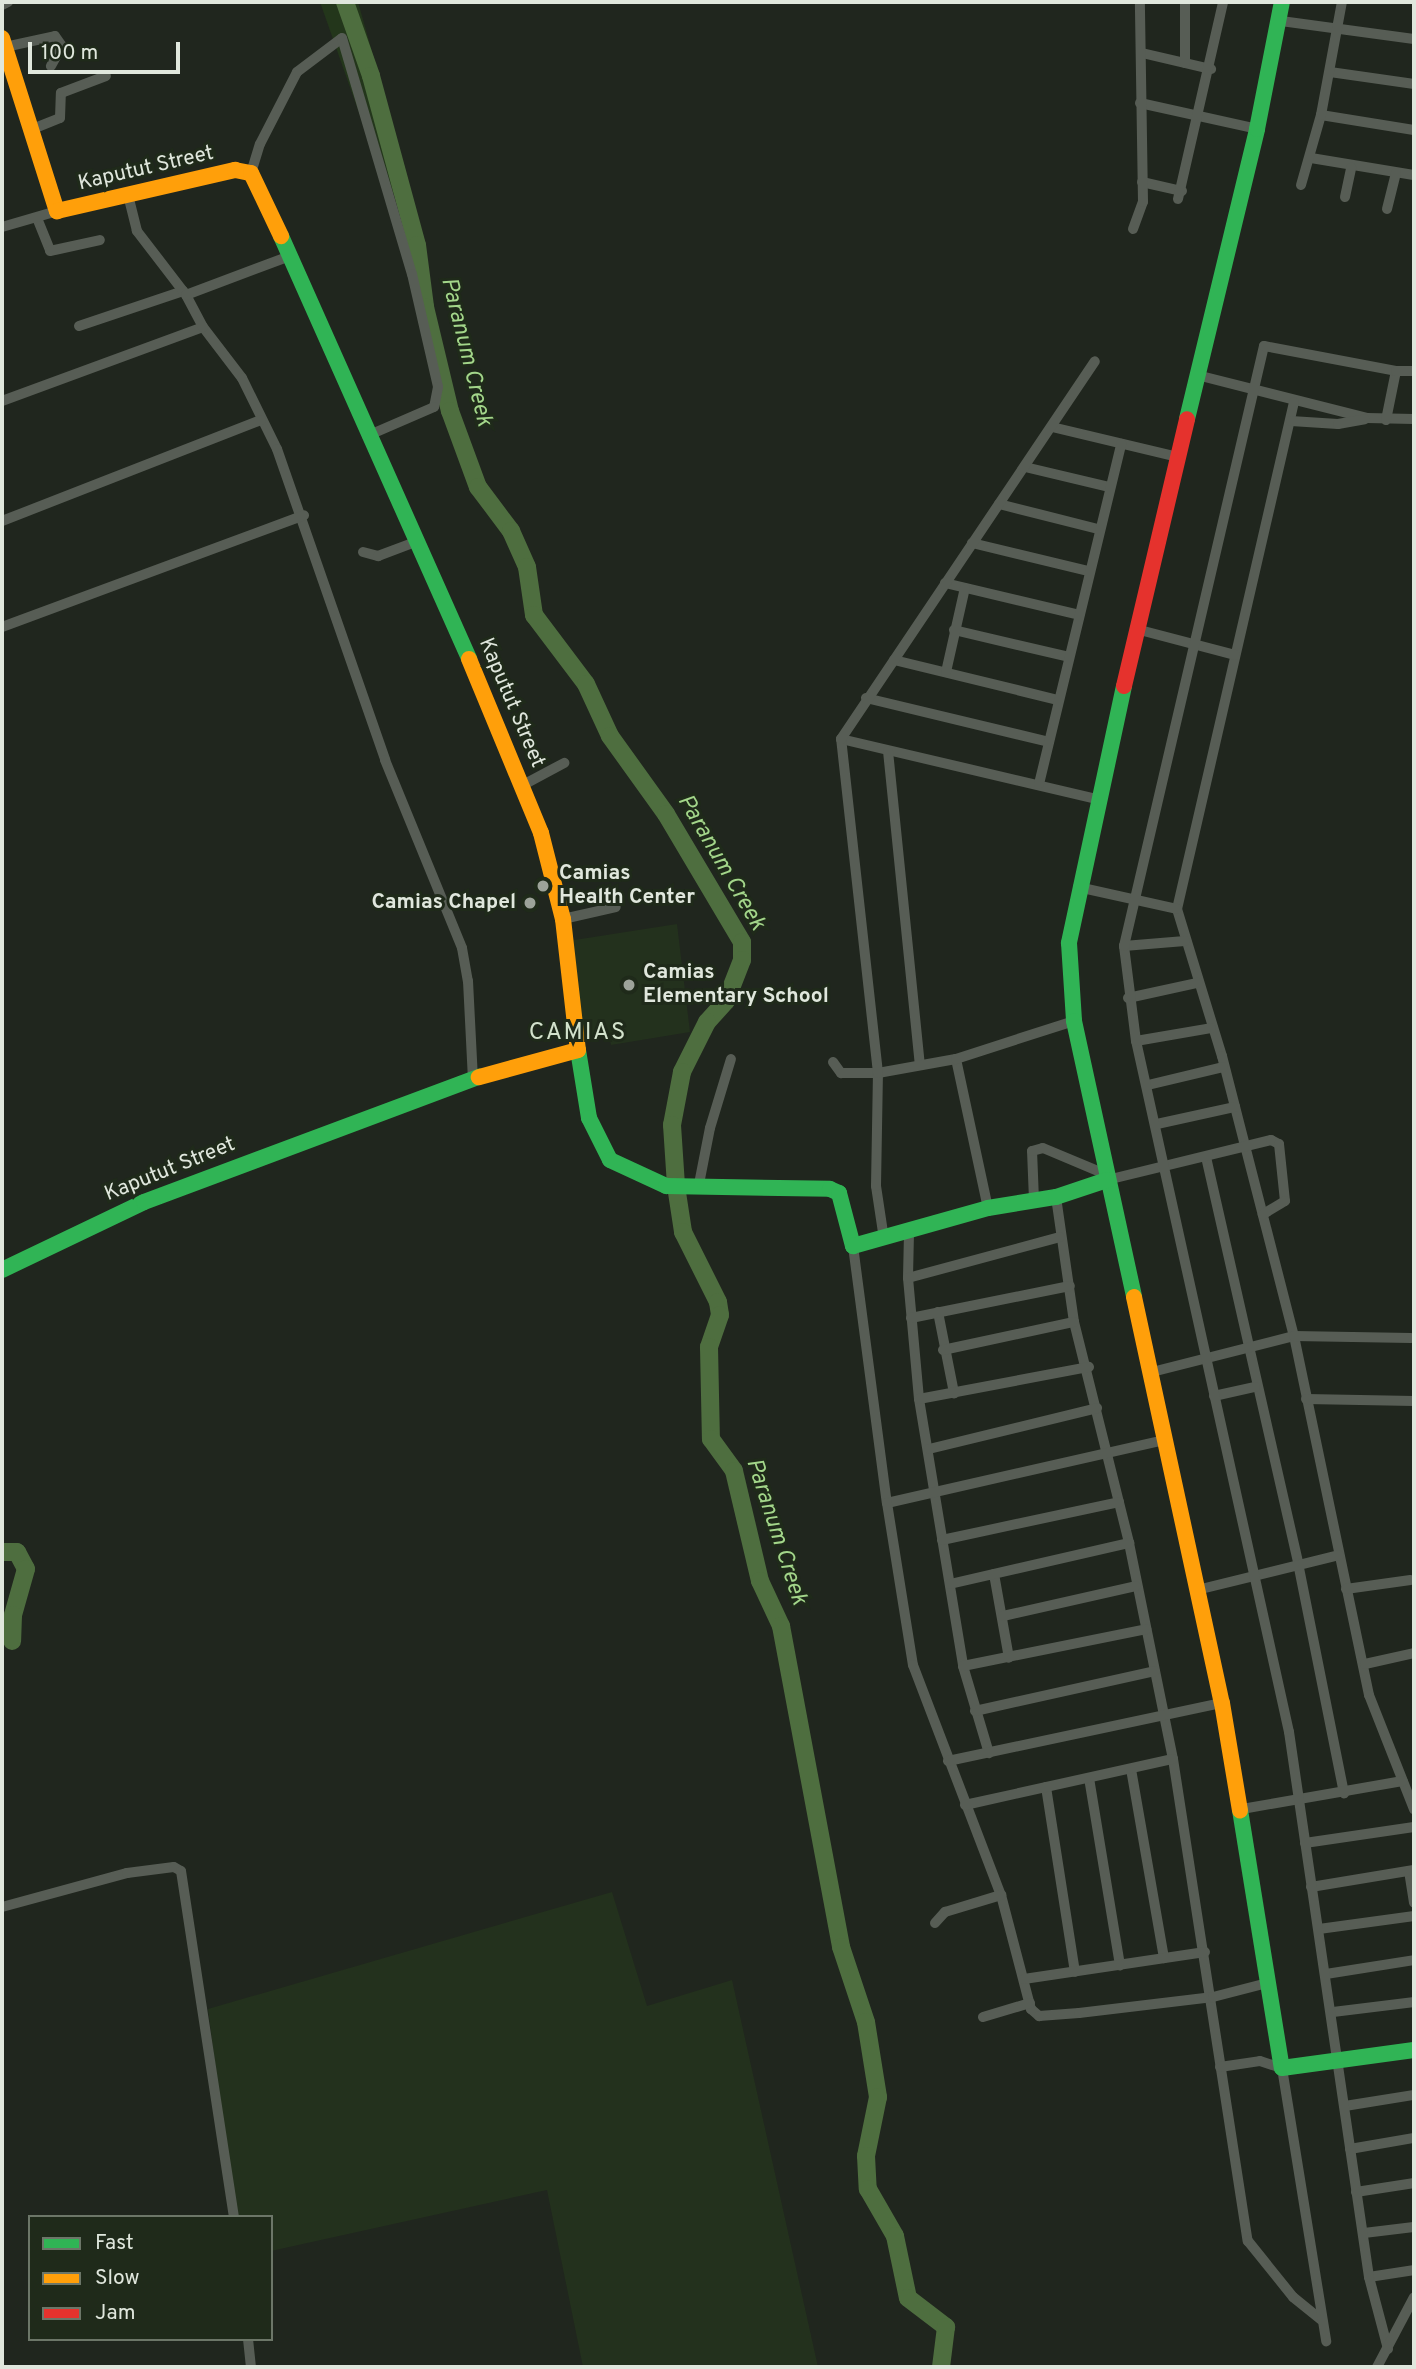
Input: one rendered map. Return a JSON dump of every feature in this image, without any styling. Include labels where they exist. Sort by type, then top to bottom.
[{"type":"street","points":[[2,5],[8,2]]},
{"type":"street","points":[[1133,229],[1143,207],[1140,2]]},
{"type":"street","points":[[1185,2],[1185,63]]},
{"type":"street","points":[[1142,182],[1180,195],[1211,69],[1223,2]]},
{"type":"street","points":[[1282,2],[1281,20],[1257,129],[1097,799],[1069,943],[1074,1021],[1148,1373],[1222,1703],[1242,1809],[1267,1983],[1326,2341]]},
{"type":"street","points":[[1301,186],[1321,115],[1340,28],[1342,2]]},
{"type":"street","points":[[1281,20],[1414,39]]},
{"type":"street","points":[[3,43],[55,36],[62,46],[51,66]]},
{"type":"street","points":[[251,173],[260,144],[297,72],[342,38],[412,274],[438,387],[434,407],[367,436]]},
{"type":"street","name":"Kaputut Street","points":[[2,1270],[144,1202],[473,1080],[578,1050],[564,919],[523,785],[418,541],[367,436],[290,256],[251,173],[235,170],[57,211],[3,43]]},
{"type":"street","points":[[1142,53],[1211,69]]},
{"type":"street","points":[[1330,72],[1414,84]]},
{"type":"street","points":[[30,130],[60,118],[61,93],[106,76]]},
{"type":"street","points":[[1140,103],[1257,129]]},
{"type":"street","points":[[1321,115],[1414,130]]},
{"type":"street","points":[[1311,158],[1351,168],[1414,175]]},
{"type":"street","points":[[1345,197],[1351,168]]},
{"type":"street","points":[[1387,209],[1396,173]]},
{"type":"street","points":[[128,194],[137,231],[184,293],[203,327],[242,378],[304,515],[385,760],[461,948],[468,981],[473,1080]]},
{"type":"street","points":[[2,227],[57,211]]},
{"type":"street","points":[[37,218],[50,251],[100,240]]},
{"type":"street","points":[[79,326],[290,256]]},
{"type":"street","points":[[2,401],[203,327]]},
{"type":"street","points":[[1388,2349],[1369,2277],[1333,2012],[1311,1887],[1289,1732],[1157,1124],[1136,1041],[1128,998],[1124,946],[1132,898],[1251,390],[1264,346],[1396,371],[1414,371]]},
{"type":"street","points":[[884,1239],[876,1186],[878,1073],[841,739],[866,698],[1095,361]]},
{"type":"street","points":[[1386,420],[1396,371]]},
{"type":"street","points":[[1197,375],[1367,418],[1414,419]]},
{"type":"street","points":[[1294,401],[1177,909],[1235,1107],[1294,1336],[1346,1589],[1381,1730],[1414,1809]]},
{"type":"street","points":[[1291,421],[1338,424],[1367,418]]},
{"type":"street","points":[[2,521],[261,420]]},
{"type":"street","points":[[1052,427],[1178,457]]},
{"type":"street","points":[[1039,784],[1098,529],[1121,444]]},
{"type":"street","points":[[1025,467],[1109,487]]},
{"type":"street","points":[[999,504],[1098,529]]},
{"type":"street","points":[[2,627],[304,515]]},
{"type":"street","points":[[363,552],[378,556],[418,541]]},
{"type":"street","points":[[972,543],[1089,571]]},
{"type":"street","points":[[945,583],[1079,615]]},
{"type":"street","points":[[946,672],[965,588]]},
{"type":"street","points":[[1136,629],[1235,655]]},
{"type":"street","points":[[954,630],[1069,657]]},
{"type":"street","points":[[894,660],[1058,701]]},
{"type":"street","points":[[866,698],[1049,741]]},
{"type":"street","points":[[841,739],[1097,799]]},
{"type":"street","points":[[888,751],[920,1064]]},
{"type":"street","points":[[523,785],[564,763]]},
{"type":"street","points":[[1078,887],[1177,909]]},
{"type":"street","points":[[564,919],[615,907]]},
{"type":"street","points":[[1124,946],[1185,942]]},
{"type":"street","points":[[1128,998],[1197,983]]},
{"type":"street","points":[[833,1062],[841,1073],[878,1073],[956,1059],[1074,1021]]},
{"type":"street","points":[[1136,1041],[1211,1028]]},
{"type":"street","points":[[578,1050],[589,1118],[601,1147],[610,1160],[631,1173],[666,1186],[830,1189],[841,1199],[853,1246],[887,1503],[913,1665],[1001,1895],[1030,2003],[1039,2017],[1213,1997],[1267,1983]]},
{"type":"street","points":[[694,1185],[731,1059]]},
{"type":"street","points":[[956,1059],[988,1208]]},
{"type":"street","points":[[1148,1085],[1223,1067]]},
{"type":"street","points":[[1157,1124],[1235,1107]]},
{"type":"street","points":[[853,1246],[909,1233],[988,1208],[1056,1197],[1106,1177],[1206,1157],[1271,1139],[1279,1144],[1285,1200],[1263,1214]]},
{"type":"street","points":[[1034,1200],[1032,1151],[1043,1148],[1106,1177]]},
{"type":"street","points":[[1206,1157],[1251,1348],[1255,1387],[1298,1563],[1344,1793]]},
{"type":"street","points":[[1056,1197],[1074,1322],[1089,1367],[1173,1759],[1213,1997],[1220,2067],[1252,2250],[1293,2297],[1321,2320]]},
{"type":"street","points":[[909,1233],[908,1278],[919,1399],[963,1667],[989,1754]]},
{"type":"street","points":[[908,1278],[1060,1237]]},
{"type":"street","points":[[911,1318],[1070,1286]]},
{"type":"street","points":[[938,1312],[943,1350],[954,1393]]},
{"type":"street","points":[[943,1350],[1074,1322]]},
{"type":"street","points":[[1148,1373],[1294,1336],[1411,1338]]},
{"type":"street","points":[[919,1399],[1089,1367]]},
{"type":"street","points":[[1214,1396],[1255,1387]]},
{"type":"street","points":[[1306,1399],[1414,1401]]},
{"type":"street","points":[[929,1449],[1097,1408]]},
{"type":"street","points":[[887,1503],[934,1495],[1164,1440]]},
{"type":"street","points":[[942,1541],[1119,1502]]},
{"type":"street","points":[[950,1584],[1129,1544]]},
{"type":"street","points":[[1197,1590],[1339,1555]]},
{"type":"street","points":[[994,1574],[1009,1658]]},
{"type":"street","points":[[1346,1589],[1410,1580]]},
{"type":"street","points":[[1003,1616],[1136,1586]]},
{"type":"street","points":[[963,1667],[1146,1629]]},
{"type":"street","points":[[1364,1664],[1414,1653]]},
{"type":"street","points":[[975,1711],[1155,1671]]},
{"type":"street","points":[[948,1761],[1222,1703]]},
{"type":"street","points":[[965,1805],[1173,1759]]},
{"type":"street","points":[[1131,1769],[1164,1958]]},
{"type":"street","points":[[1089,1778],[1120,1965]]},
{"type":"street","points":[[1242,1809],[1403,1781]]},
{"type":"street","points":[[1046,1787],[1076,1972]]},
{"type":"street","points":[[1305,1843],[1414,1826]]},
{"type":"street","points":[[2,1907],[127,1873],[174,1867],[181,1871],[234,2215]]},
{"type":"street","points":[[1311,1887],[1412,1870],[1414,1903]]},
{"type":"street","points":[[935,1923],[945,1912],[1001,1895]]},
{"type":"street","points":[[1319,1929],[1414,1916]]},
{"type":"street","points":[[1024,1979],[1205,1952]]},
{"type":"street","points":[[1326,1974],[1414,1960]]},
{"type":"street","points":[[1333,2012],[1414,2002]]},
{"type":"street","points":[[983,2017],[1030,2003]]},
{"type":"street","points":[[1220,2067],[1260,2061],[1282,2068],[1414,2050]]},
{"type":"street","points":[[1345,2106],[1414,2095]]},
{"type":"street","points":[[1350,2149],[1414,2138]]},
{"type":"street","points":[[1356,2192],[1414,2182]]},
{"type":"street","points":[[1364,2233],[1414,2227]]},
{"type":"street","points":[[1369,2277],[1414,2270]]},
{"type":"street","points":[[1377,2367],[1414,2297]]},
{"type":"street","points":[[248,2341],[251,2367]]},
{"type":"shaded area","points":[[320,2],[358,2],[408,179],[389,198]]},
{"type":"shaded area","name":"Camias Elementary School","points":[[677,924],[690,1032],[611,1045],[609,1035],[583,1041],[568,941]]},
{"type":"shaded area","points":[[612,1892],[647,2006],[732,1980],[818,2367],[583,2367],[547,2190],[273,2251],[273,2215],[235,2215],[208,2009]]},
{"type":"waterway","name":"Paranum Creek","points":[[345,2],[371,76],[417,245],[425,307],[450,411],[478,487],[511,531],[527,567],[534,615],[586,684],[610,736],[666,814],[742,942],[742,960],[726,1001],[707,1022],[682,1072],[672,1125],[676,1186],[683,1232],[718,1302],[720,1315],[709,1347],[711,1439],[734,1471],[760,1581],[781,1626],[841,1947],[866,2022],[878,2097],[866,2156],[868,2189],[895,2236],[908,2298],[946,2327],[941,2367]]},
{"type":"waterway","points":[[2,1552],[17,1552],[26,1569],[13,1615],[12,1641]]},
{"type":"traffic: fast","points":[[1187,419],[1257,129],[1282,2]]},
{"type":"traffic: fast","points":[[281,236],[469,659]]},
{"type":"traffic: fast","points":[[1124,686],[1069,943],[1074,1021],[1134,1297]]},
{"type":"traffic: fast","points":[[578,1050],[589,1118],[610,1160],[666,1186],[830,1189],[839,1193],[853,1246],[988,1208],[1056,1197],[1107,1180]]},
{"type":"traffic: fast","points":[[2,1270],[144,1202],[479,1077]]},
{"type":"traffic: fast","points":[[1240,1810],[1282,2068],[1414,2050]]},
{"type":"traffic: slow","points":[[2,38],[57,211],[235,170],[251,173],[281,236]]},
{"type":"traffic: slow","points":[[469,659],[541,833],[563,919],[578,1050],[479,1077]]},
{"type":"traffic: slow","points":[[1134,1297],[1222,1703],[1240,1810]]},
{"type":"traffic: jam","points":[[1124,686],[1187,419]]},
{"type":"place","name":"Camias Health Center","points":[[543,886]]},
{"type":"place","name":"Camias Chapel","points":[[530,903]]},
{"type":"place","name":"Camias Elementary School","points":[[629,985]]},
{"type":"district","name":"CAMIAS","points":[[578,1034]]}]
